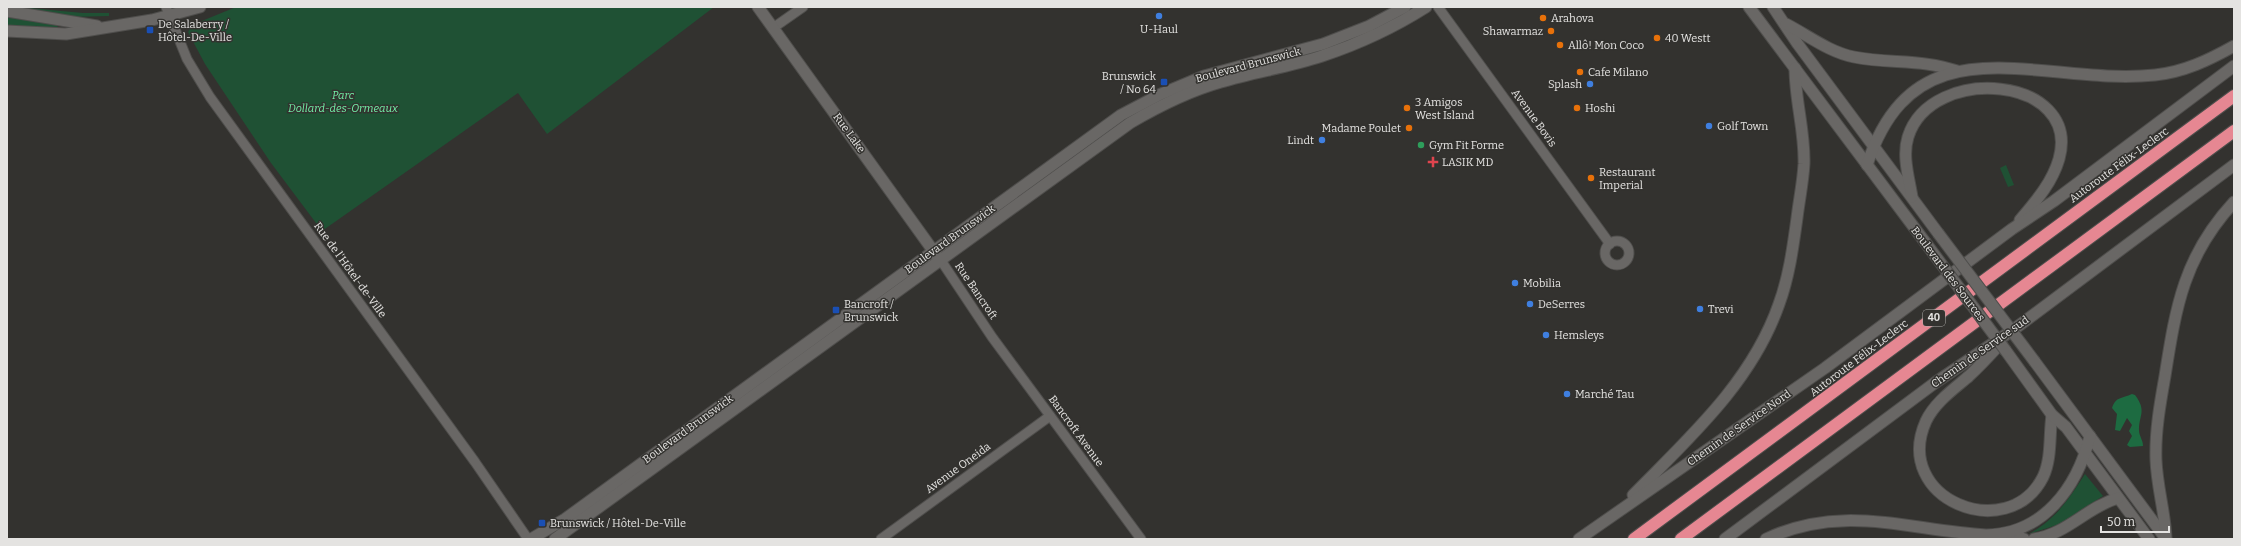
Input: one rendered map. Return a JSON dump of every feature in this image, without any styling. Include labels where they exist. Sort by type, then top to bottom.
[{"type":"highway","name":"Autoroute Félix-Leclerc","points":[[1634,539],[2234,96]]},
{"type":"highway","name":"40","points":[[1682,539],[2234,131]]},
{"type":"main road","points":[[7,31],[64,34],[106,28],[167,12],[200,7]]},
{"type":"main road","name":"Rue Lake","points":[[758,7],[937,255]]},
{"type":"main road","name":"Boulevard Brunswick","points":[[555,539],[937,255],[1099,130],[1151,99],[1181,85],[1222,70],[1332,41],[1369,26],[1404,7]]},
{"type":"main road","name":"Boulevard Brunswick","points":[[531,539],[565,519],[937,255],[1106,138],[1153,110],[1216,83],[1311,59],[1343,49],[1387,30],[1426,7]]},
{"type":"main road","name":"Boulevard des Sources","points":[[1749,7],[2022,372],[2052,415],[2066,427],[2149,539]]},
{"type":"main road","name":"Boulevard des Sources","points":[[1773,7],[1786,24],[1797,43],[1873,146],[2166,539]]},
{"type":"main road","points":[[7,11],[106,28]]},
{"type":"main road","points":[[1786,24],[1826,48],[1844,55],[1864,59],[1938,64],[1957,70]]},
{"type":"main road","points":[[1867,165],[1873,146],[1888,120],[1909,95],[1931,80],[1957,70],[1992,68],[2123,76],[2155,75],[2192,67],[2234,46]]},
{"type":"main road","points":[[2012,229],[2059,198],[2234,66]]},
{"type":"main road","points":[[1617,511],[1695,432],[1733,388],[1754,358],[1774,318],[1786,282],[1804,166],[1802,125],[1795,94],[1795,68]]},
{"type":"main road","points":[[1912,197],[1906,153],[1907,142],[1914,124],[1924,111],[1949,95],[1972,89],[1997,88],[2021,93],[2040,103],[2052,115],[2058,131],[2060,148],[2057,162],[2047,186],[2012,229]]},
{"type":"main road","name":"Chemin de Service sud","points":[[1725,539],[1936,382],[2017,327],[2234,164]]},
{"type":"main road","points":[[2166,539],[2165,514],[2157,473],[2156,446],[2161,400],[2174,320],[2182,287],[2198,250],[2213,227],[2234,202]]},
{"type":"main road","name":"Chemin de Service Nord","points":[[1579,539],[1617,511],[1825,368],[2012,229]]},
{"type":"main road","points":[[2017,327],[1971,374],[1936,406],[1925,422],[1920,450],[1923,469],[1931,485],[1950,505],[1968,512],[1996,514],[2019,505],[2034,493],[2046,470],[2052,415]]},
{"type":"main road","points":[[1766,539],[1810,523],[1844,519],[1980,535],[2006,533],[2028,526],[2052,509],[2076,474],[2086,454],[2090,436]]},
{"type":"main road","points":[[2034,539],[2058,532],[2096,506],[2118,498]]},
{"type":"main road","points":[[2006,533],[2024,539]]},
{"type":"street","points":[[773,28],[803,7]]},
{"type":"street","name":"Avenue Bovis","points":[[1438,7],[1610,244]]},
{"type":"street","name":"Rue de l'Hôtel-de-Ville","points":[[167,12],[187,59],[210,97],[475,462],[528,539]]},
{"type":"street","name":"Rue Bancroft","points":[[937,255],[992,337]]},
{"type":"street","name":"Bancroft Avenue","points":[[992,337],[1140,539]]},
{"type":"street","name":"Avenue Oneida","points":[[881,539],[1050,416]]},
{"type":"green space","name":"Parc Dollard-des-Ormeaux","points":[[236,7],[714,7],[547,134],[518,93],[322,231],[271,163],[205,64],[188,32],[192,25]]},
{"type":"green space","points":[[29,8],[83,13],[109,13],[109,16],[69,17],[29,10]]},
{"type":"green space","points":[[7,15],[58,24],[57,30],[7,28]]},
{"type":"green space","points":[[2006,165],[2014,185],[2008,187],[2000,168]]},
{"type":"green space","points":[[2132,394],[2139,400],[2142,409],[2139,430],[2143,446],[2130,447],[2127,445],[2132,436],[2129,431],[2132,425],[2127,418],[2120,431],[2115,430],[2117,414],[2112,408],[2115,401]]},
{"type":"green space","points":[[2085,474],[2103,496],[2060,524],[2029,534],[2047,522],[2061,508]]},
{"type":"place","name":"U-Haul","points":[[1159,16]]},
{"type":"place","name":"Arahova","points":[[1543,18]]},
{"type":"place","name":"De Salaberry / Hôtel-De-Ville","points":[[150,30]]},
{"type":"place","name":"Shawarmaz","points":[[1551,31]]},
{"type":"place","name":"40 Westt","points":[[1657,38]]},
{"type":"place","name":"Allô! Mon Coco","points":[[1560,45]]},
{"type":"place","name":"Cafe Milano","points":[[1580,72]]},
{"type":"place","name":"Brunswick / No 64","points":[[1164,82]]},
{"type":"place","name":"Splash","points":[[1590,84]]},
{"type":"place","name":"3 Amigos West Island","points":[[1407,108]]},
{"type":"place","name":"Hoshi","points":[[1577,108]]},
{"type":"place","name":"Golf Town","points":[[1709,126]]},
{"type":"place","name":"Madame Poulet","points":[[1409,128]]},
{"type":"place","name":"Lindt","points":[[1322,140]]},
{"type":"place","name":"Gym Fit Forme","points":[[1421,145]]},
{"type":"place","name":"LASIK MD","points":[[1433,162]]},
{"type":"place","name":"Restaurant Imperial","points":[[1591,178]]},
{"type":"place","name":"Mobilia","points":[[1515,283]]},
{"type":"place","name":"DeSerres","points":[[1530,304]]},
{"type":"place","name":"Trevi","points":[[1700,309]]},
{"type":"place","name":"Bancroft / Brunswick","points":[[836,310]]},
{"type":"place","name":"Hemsleys","points":[[1546,335]]},
{"type":"place","name":"Marché Tau","points":[[1567,394]]},
{"type":"place","name":"Brunswick / Hôtel-De-Ville","points":[[542,523]]}]
